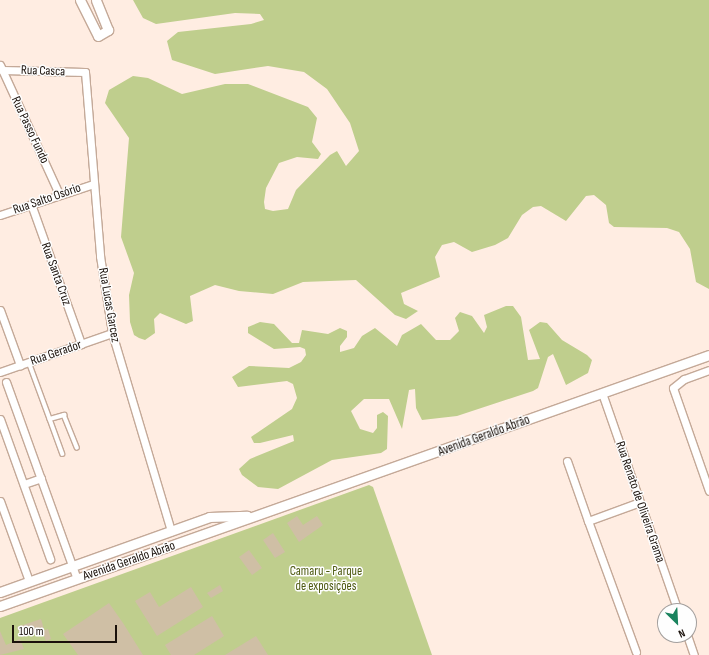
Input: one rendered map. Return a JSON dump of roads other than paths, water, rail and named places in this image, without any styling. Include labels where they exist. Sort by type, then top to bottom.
[{"type":"main road","points":[[80,0],[98,36],[108,30],[96,0]]},
{"type":"main road","name":"Avenida Geraldo Abrão","points":[[0,606],[709,355]]},
{"type":"main road","name":"Avenida Geraldo Abrão","points":[[0,592],[213,516],[258,515]]},
{"type":"street","name":"Rua Casca","points":[[1,68],[85,72]]},
{"type":"street","name":"Rua Passo Fundo","points":[[1,68],[59,194]]},
{"type":"street","name":"Rua Lucas Garcez","points":[[85,72],[93,184],[112,333],[171,531]]},
{"type":"street","name":"Rua Salto Osório","points":[[0,215],[59,194],[93,184]]},
{"type":"street","name":"Rua Santa Cruz","points":[[31,204],[82,344]]},
{"type":"street","points":[[0,310],[20,365]]},
{"type":"street","name":"Rua Gerador","points":[[0,372],[112,333]]},
{"type":"street","points":[[709,370],[700,373],[673,388],[709,491]]},
{"type":"street","points":[[6,382],[77,579]]},
{"type":"street","name":"Rua Renato de Oliveira Grama","points":[[602,393],[675,603]]},
{"type":"street","points":[[0,419],[50,559]]},
{"type":"street","points":[[567,461],[636,652]]},
{"type":"street","points":[[24,484],[40,478]]},
{"type":"street","points":[[0,501],[29,581]]},
{"type":"street","points":[[588,521],[640,502]]},
{"type":"street","points":[[690,643],[694,655]]},
{"type":"lane","points":[[29,362],[63,454]]},
{"type":"lane","points":[[50,419],[64,415],[77,447]]},
{"type":"park label","name":"Camaru - Parque de exposições","points":[[326,580]]}]
